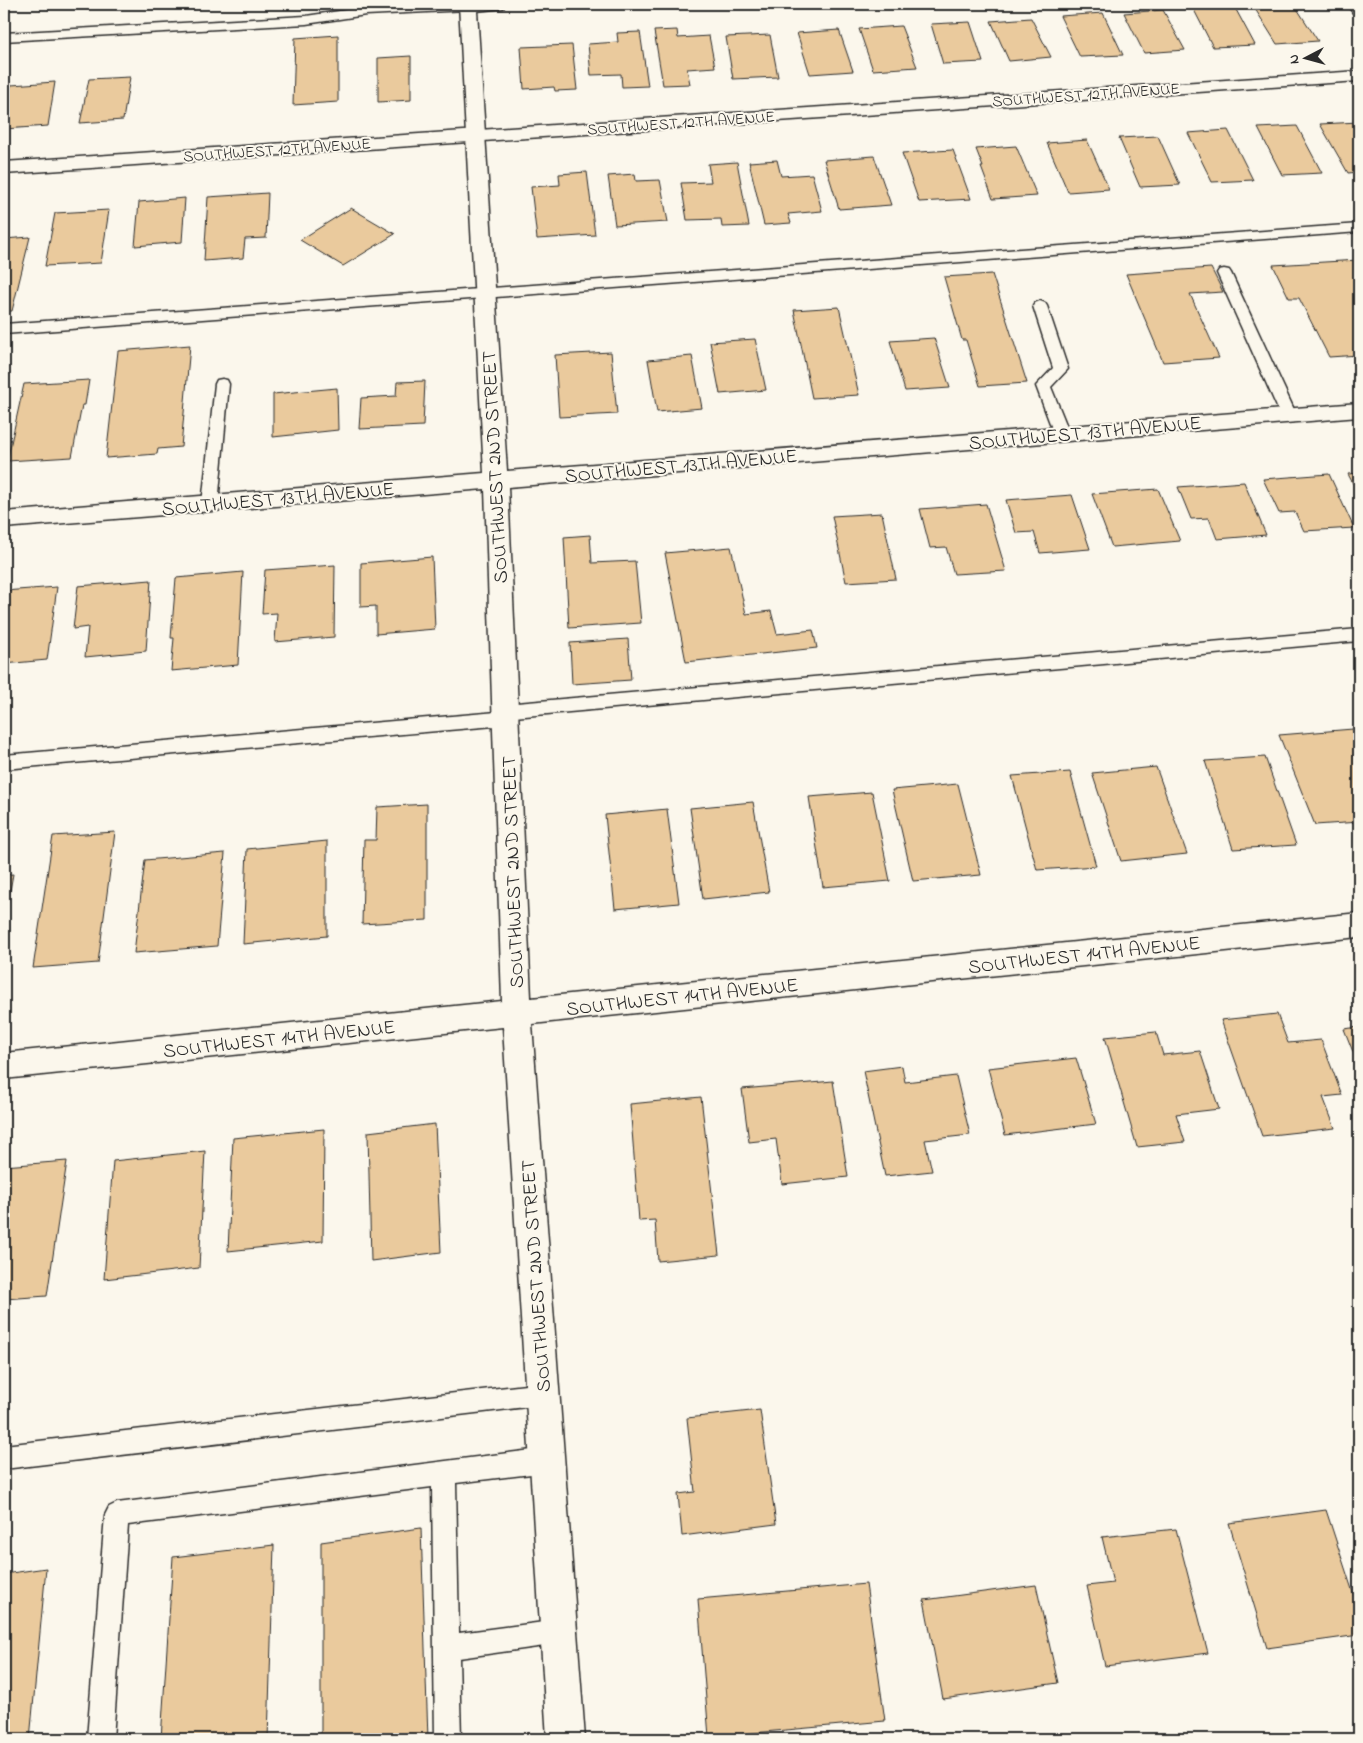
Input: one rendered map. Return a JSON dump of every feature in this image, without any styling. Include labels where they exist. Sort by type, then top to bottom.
[{"type":"street","points":[[468,5],[497,4]]},
{"type":"street","points":[[1356,4],[1359,9]]},
{"type":"street","name":"SOUTHWEST 2ND STREET","points":[[468,5],[496,480],[517,1014],[566,1739]]},
{"type":"street","name":"SOUTHWEST 12TH AVENUE","points":[[4,168],[1359,76]]},
{"type":"street","name":"SOUTHWEST 13TH AVENUE","points":[[4,520],[1359,410]]},
{"type":"street","name":"SOUTHWEST 14TH AVENUE","points":[[4,1066],[1359,925]]},
{"type":"lane","points":[[306,20],[308,4]]},
{"type":"lane","points":[[4,37],[306,20],[366,11],[468,5]]},
{"type":"lane","points":[[4,329],[1359,228]]},
{"type":"lane","points":[[1224,273],[1289,416]]},
{"type":"lane","points":[[1040,306],[1061,369],[1043,386],[1062,434]]},
{"type":"lane","points":[[210,504],[222,384]]},
{"type":"lane","points":[[4,762],[1359,635]]},
{"type":"lane","points":[[4,1458],[543,1394]]},
{"type":"lane","points":[[100,1739],[117,1515],[548,1460]]},
{"type":"lane","points":[[444,1473],[448,1739]]},
{"type":"lane","points":[[446,1647],[559,1632]]},
{"type":"building","points":[[1252,4],[1294,4],[1318,41],[1277,44]]},
{"type":"building","points":[[1234,6],[1255,45],[1213,47],[1193,8]]},
{"type":"building","points":[[1163,10],[1185,50],[1144,53],[1124,13]]},
{"type":"building","points":[[1103,13],[1123,55],[1080,57],[1060,16]]},
{"type":"building","points":[[1031,18],[1051,57],[1009,61],[991,21]]},
{"type":"building","points":[[970,22],[983,62],[943,64],[931,24]]},
{"type":"building","points":[[901,26],[917,67],[873,70],[859,29]]},
{"type":"building","points":[[677,30],[678,38],[709,36],[715,67],[687,69],[690,84],[663,85],[654,31]]},
{"type":"building","points":[[839,30],[853,71],[810,74],[797,33]]},
{"type":"building","points":[[640,32],[648,86],[622,87],[621,74],[591,75],[588,44],[618,42],[617,33]]},
{"type":"building","points":[[338,35],[338,102],[293,105],[295,38]]},
{"type":"building","points":[[770,35],[778,77],[733,79],[726,37]]},
{"type":"building","points":[[572,45],[577,90],[555,91],[554,87],[524,89],[521,47]]},
{"type":"building","points":[[411,56],[411,100],[378,102],[378,58]]},
{"type":"building","points":[[130,77],[123,120],[80,123],[89,79]]},
{"type":"building","points":[[55,82],[48,126],[4,129],[11,85]]},
{"type":"building","points":[[1359,122],[1359,172],[1348,173],[1320,124]]},
{"type":"building","points":[[1297,126],[1322,173],[1282,175],[1258,128]]},
{"type":"building","points":[[1228,130],[1253,180],[1212,182],[1188,133]]},
{"type":"building","points":[[1158,136],[1180,185],[1140,187],[1119,138]]},
{"type":"building","points":[[1087,140],[1109,189],[1068,192],[1047,143]]},
{"type":"building","points":[[1016,146],[1037,196],[993,199],[976,149]]},
{"type":"building","points":[[953,150],[971,199],[919,202],[902,153]]},
{"type":"building","points":[[874,156],[891,205],[839,209],[824,160]]},
{"type":"building","points":[[777,160],[781,176],[812,174],[822,211],[788,214],[791,223],[764,225],[749,162]]},
{"type":"building","points":[[737,162],[749,226],[722,227],[721,219],[687,220],[681,183],[711,182],[708,164]]},
{"type":"building","points":[[587,172],[595,235],[537,239],[531,187],[560,185],[559,174]]},
{"type":"building","points":[[635,174],[636,181],[660,180],[668,222],[615,225],[608,176]]},
{"type":"building","points":[[268,193],[266,238],[245,239],[243,258],[204,261],[208,197]]},
{"type":"building","points":[[185,198],[182,242],[135,246],[139,202]]},
{"type":"building","points":[[351,208],[395,234],[343,266],[300,240]]},
{"type":"building","points":[[109,210],[101,263],[45,266],[55,213]]},
{"type":"building","points":[[30,237],[12,311],[4,311],[4,239]]},
{"type":"building","points":[[1359,260],[1359,355],[1329,357],[1299,298],[1289,298],[1273,265]]},
{"type":"building","points":[[1211,268],[1223,292],[1190,294],[1219,358],[1163,362],[1126,274]]},
{"type":"building","points":[[992,274],[1027,383],[980,386],[966,340],[962,340],[944,277]]},
{"type":"building","points":[[839,307],[859,395],[812,398],[794,310]]},
{"type":"building","points":[[934,338],[950,388],[905,391],[890,341]]},
{"type":"building","points":[[755,339],[766,390],[720,394],[710,342]]},
{"type":"building","points":[[190,345],[181,447],[158,449],[157,454],[106,458],[118,351]]},
{"type":"building","points":[[611,352],[617,414],[559,417],[555,355]]},
{"type":"building","points":[[692,356],[702,408],[657,412],[648,360]]},
{"type":"building","points":[[89,380],[72,457],[7,461],[24,384]]},
{"type":"building","points":[[425,381],[423,426],[359,429],[361,398],[396,396],[397,382]]},
{"type":"building","points":[[337,388],[338,430],[273,437],[273,394]]},
{"type":"building","points":[[1359,473],[1359,495],[1348,474]]},
{"type":"building","points":[[1329,474],[1354,528],[1304,531],[1295,512],[1279,513],[1263,479]]},
{"type":"building","points":[[1244,482],[1266,535],[1217,539],[1209,518],[1191,519],[1178,487]]},
{"type":"building","points":[[1158,489],[1180,541],[1112,547],[1092,494]]},
{"type":"building","points":[[1072,495],[1090,549],[1040,553],[1034,532],[1016,533],[1006,500]]},
{"type":"building","points":[[986,504],[1006,571],[954,574],[946,547],[930,548],[920,509]]},
{"type":"building","points":[[882,513],[896,579],[846,582],[832,516]]},
{"type":"building","points":[[590,535],[592,563],[635,561],[641,623],[569,628],[564,537]]},
{"type":"building","points":[[731,547],[746,614],[771,611],[777,634],[813,630],[817,648],[686,662],[665,553]]},
{"type":"building","points":[[432,557],[435,629],[376,634],[376,606],[361,607],[361,563]]},
{"type":"building","points":[[335,565],[334,637],[275,642],[277,613],[262,614],[265,570]]},
{"type":"building","points":[[243,572],[238,665],[171,671],[174,638],[171,638],[176,578]]},
{"type":"building","points":[[151,580],[146,651],[85,657],[88,627],[73,629],[78,586]]},
{"type":"building","points":[[57,587],[47,660],[4,664],[4,591]]},
{"type":"building","points":[[628,639],[631,680],[572,684],[570,643]]},
{"type":"building","points":[[1353,729],[1359,743],[1359,822],[1315,825],[1279,735]]},
{"type":"building","points":[[1265,757],[1296,845],[1233,849],[1205,761]]},
{"type":"building","points":[[1156,767],[1187,854],[1121,861],[1092,773]]},
{"type":"building","points":[[1070,772],[1096,866],[1037,870],[1012,776]]},
{"type":"building","points":[[958,784],[981,875],[913,881],[892,790]]},
{"type":"building","points":[[872,792],[890,881],[823,887],[809,797]]},
{"type":"building","points":[[753,802],[769,892],[703,899],[690,808]]},
{"type":"building","points":[[427,804],[427,920],[362,924],[364,840],[376,840],[377,807]]},
{"type":"building","points":[[667,809],[679,903],[615,909],[605,815]]},
{"type":"building","points":[[115,832],[98,963],[33,968],[53,836]]},
{"type":"building","points":[[327,841],[327,936],[243,944],[247,849]]},
{"type":"building","points":[[225,853],[217,946],[134,953],[145,860]]},
{"type":"building","points":[[13,874],[4,924],[4,875]]},
{"type":"building","points":[[1277,1014],[1288,1043],[1321,1040],[1342,1095],[1323,1097],[1335,1128],[1262,1136],[1221,1020]]},
{"type":"building","points":[[1359,1027],[1359,1067],[1344,1029]]},
{"type":"building","points":[[1156,1032],[1163,1055],[1200,1051],[1219,1109],[1176,1114],[1185,1142],[1137,1147],[1105,1037]]},
{"type":"building","points":[[1076,1058],[1096,1124],[1005,1135],[988,1068]]},
{"type":"building","points":[[902,1066],[905,1082],[956,1076],[970,1135],[925,1140],[932,1171],[885,1176],[863,1071]]},
{"type":"building","points":[[833,1081],[848,1177],[782,1184],[776,1139],[749,1142],[742,1089]]},
{"type":"building","points":[[701,1097],[719,1255],[658,1261],[655,1220],[639,1221],[630,1104]]},
{"type":"building","points":[[435,1124],[441,1252],[371,1261],[368,1132]]},
{"type":"building","points":[[324,1129],[323,1241],[228,1251],[233,1138]]},
{"type":"building","points":[[205,1151],[199,1268],[104,1279],[113,1161]]},
{"type":"building","points":[[67,1161],[47,1296],[4,1299],[4,1166]]},
{"type":"building","points":[[760,1410],[776,1524],[682,1536],[678,1494],[695,1492],[687,1418]]},
{"type":"building","points":[[1326,1510],[1359,1611],[1359,1635],[1267,1648],[1229,1523]]},
{"type":"building","points":[[421,1528],[428,1739],[321,1739],[321,1542]]},
{"type":"building","points":[[1176,1529],[1208,1653],[1105,1666],[1087,1586],[1113,1583],[1102,1537]]},
{"type":"building","points":[[274,1545],[268,1739],[161,1739],[173,1557]]},
{"type":"building","points":[[46,1568],[30,1739],[4,1739],[4,1574]]},
{"type":"building","points":[[866,1584],[885,1721],[709,1737],[698,1599]]},
{"type":"building","points":[[1036,1585],[1058,1683],[943,1699],[924,1600]]}]
